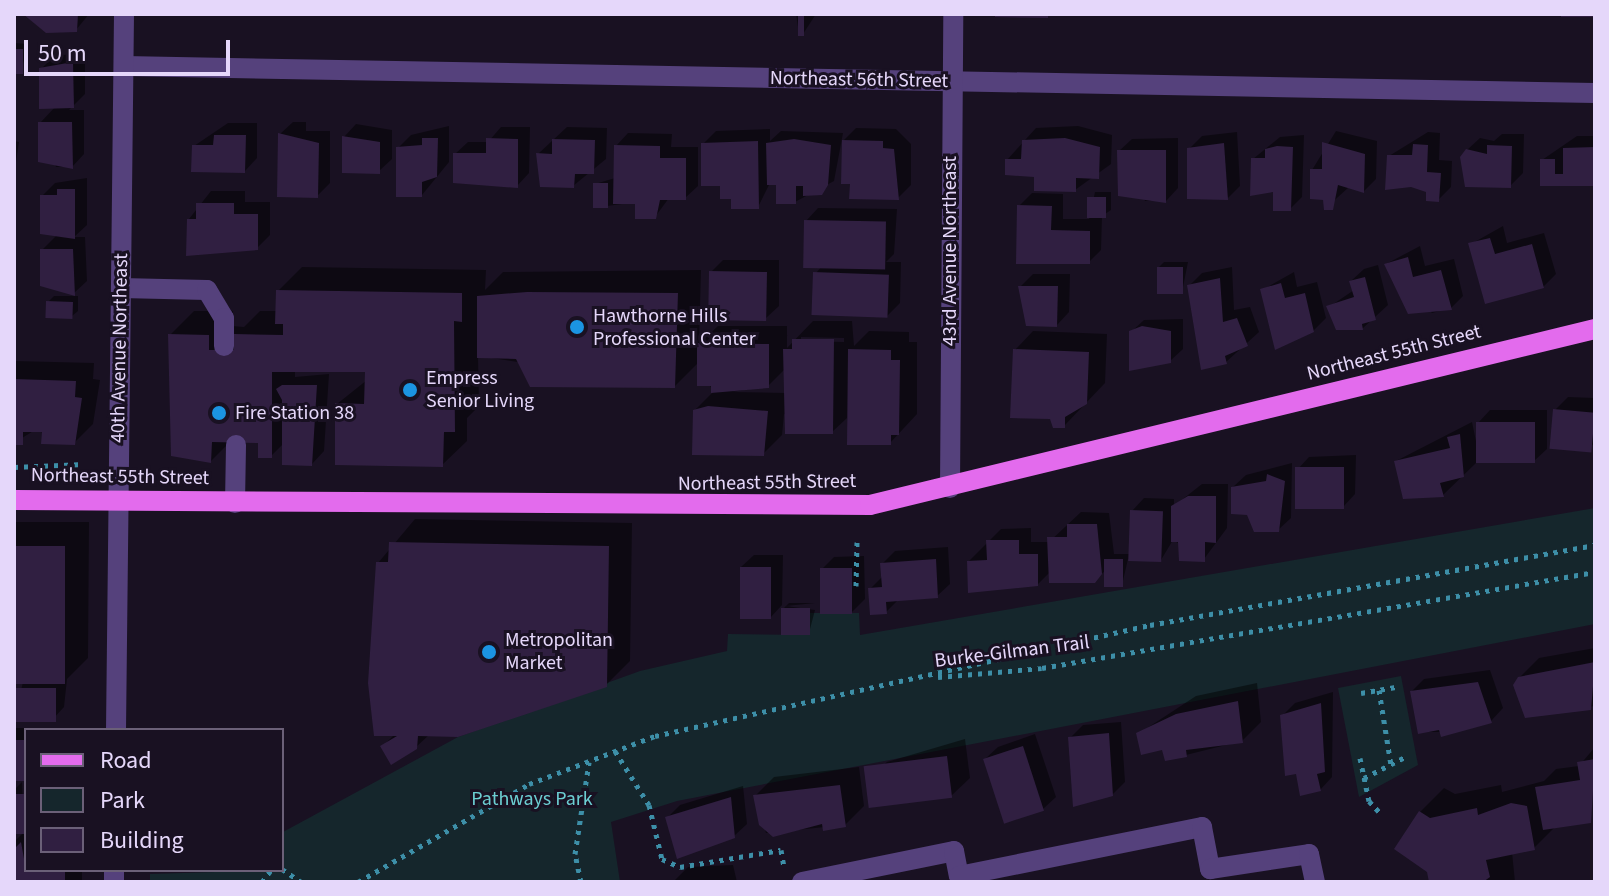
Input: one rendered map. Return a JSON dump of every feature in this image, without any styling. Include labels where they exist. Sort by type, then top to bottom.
[{"type":"main road","name":"Northeast 55th Street","points":[[14,500],[802,510],[950,488],[1595,329]]},
{"type":"street","name":"40th Avenue Northeast","points":[[116,728],[124,14]]},
{"type":"street","name":"43rd Avenue Northeast","points":[[950,488],[953,14]]},
{"type":"street","name":"Northeast 56th Street","points":[[124,66],[1595,93]]},
{"type":"street","points":[[121,288],[207,290],[224,318],[224,346]]},
{"type":"street","points":[[235,503],[236,445]]},
{"type":"street","points":[[802,882],[954,851],[959,876],[1202,827],[1210,869],[1309,854],[1315,882]]},
{"type":"path","points":[[14,467],[84,464]]},
{"type":"path","points":[[856,586],[857,542]]},
{"type":"path","name":"Burke-Gilman Trail","points":[[921,678],[1150,625],[1595,545]]},
{"type":"path","name":"Burke-Gilman Trail","points":[[921,678],[1042,668],[1595,572]]},
{"type":"path","points":[[358,882],[529,784],[615,751],[921,678]]},
{"type":"path","points":[[1361,693],[1395,687]]},
{"type":"path","points":[[1379,690],[1391,765]]},
{"type":"path","points":[[615,751],[649,805],[662,859],[680,867],[781,850],[787,882]]},
{"type":"path","points":[[1364,778],[1405,757]]},
{"type":"path","points":[[1360,758],[1364,778],[1380,813]]},
{"type":"path","points":[[581,882],[575,854],[590,761]]},
{"type":"path","points":[[284,870],[301,882]]},
{"type":"green space","name":"Pathways Park","points":[[1595,508],[1595,624],[677,801],[611,822],[620,882],[150,882],[150,874],[284,872],[284,831],[458,737],[640,671],[727,651],[728,634],[809,635],[810,613],[859,613],[860,635]]},
{"type":"green space","points":[[1401,676],[1418,765],[1359,797],[1338,688]]},
{"type":"building","points":[[23,14],[78,14],[77,32],[46,33]]},
{"type":"building","points":[[798,14],[804,14],[804,36],[798,36]]},
{"type":"building","points":[[995,14],[1048,14],[1048,18],[995,17]]},
{"type":"building","points":[[1561,14],[1595,14],[1595,17],[1561,17]]},
{"type":"building","points":[[14,49],[23,49],[23,74],[14,74]]},
{"type":"building","points":[[73,62],[74,108],[39,109],[39,68]]},
{"type":"building","points":[[38,122],[72,122],[73,169],[38,162]]},
{"type":"building","points":[[278,133],[319,143],[318,198],[277,197]]},
{"type":"building","points":[[214,135],[246,135],[245,173],[191,172],[192,145],[213,145]]},
{"type":"building","points":[[342,136],[380,142],[380,174],[342,173]]},
{"type":"building","points":[[422,138],[438,138],[437,177],[422,182],[422,197],[396,197],[396,147],[422,145]]},
{"type":"building","points":[[486,138],[518,139],[518,188],[453,183],[453,153],[486,153]]},
{"type":"building","points":[[1065,138],[1100,147],[1099,179],[1076,178],[1076,192],[1034,191],[1034,177],[1005,175],[1005,159],[1021,159],[1022,140]]},
{"type":"building","points":[[552,139],[595,140],[594,174],[575,174],[574,188],[540,187],[536,153],[552,154]]},
{"type":"building","points":[[794,139],[831,145],[828,185],[822,195],[803,196],[803,186],[796,186],[796,204],[776,204],[776,185],[767,185],[766,143]]},
{"type":"building","points":[[842,140],[883,141],[883,148],[894,149],[899,200],[849,199],[850,184],[841,184]]},
{"type":"building","points":[[758,141],[759,209],[731,209],[731,199],[720,199],[720,186],[701,186],[701,143]]},
{"type":"building","points":[[1322,142],[1365,154],[1364,193],[1338,185],[1333,210],[1324,210],[1323,200],[1310,199],[1310,169],[1322,169]]},
{"type":"building","points":[[1224,143],[1228,200],[1187,199],[1187,148]]},
{"type":"building","points":[[1413,144],[1428,145],[1427,172],[1441,173],[1439,202],[1426,201],[1426,192],[1411,187],[1385,190],[1387,155],[1412,155]]},
{"type":"building","points":[[614,145],[660,146],[660,158],[686,158],[686,200],[660,200],[656,219],[635,219],[635,204],[613,204]]},
{"type":"building","points":[[1487,145],[1512,146],[1511,188],[1465,187],[1460,157],[1466,149],[1487,154]]},
{"type":"building","points":[[1293,147],[1291,211],[1273,211],[1273,192],[1250,196],[1251,158],[1265,158],[1265,149]]},
{"type":"building","points":[[1595,147],[1595,186],[1540,186],[1540,159],[1555,159],[1555,174],[1563,174],[1563,148]]},
{"type":"building","points":[[1117,150],[1166,150],[1166,203],[1118,196]]},
{"type":"building","points":[[593,183],[608,183],[608,208],[593,208]]},
{"type":"building","points":[[57,189],[75,189],[75,239],[40,234],[40,195],[57,195]]},
{"type":"building","points":[[1087,197],[1106,197],[1106,218],[1087,218]]},
{"type":"building","points":[[196,203],[234,203],[234,214],[258,214],[258,250],[186,256],[187,219],[196,219]]},
{"type":"building","points":[[1017,205],[1052,206],[1051,230],[1090,231],[1090,264],[1016,264]]},
{"type":"building","points":[[804,220],[886,221],[885,269],[803,268]]},
{"type":"building","points":[[1490,238],[1495,254],[1532,244],[1544,288],[1485,304],[1468,243]]},
{"type":"building","points":[[40,249],[73,249],[75,296],[40,286]]},
{"type":"building","points":[[1408,257],[1413,277],[1441,270],[1452,310],[1408,314],[1384,264]]},
{"type":"building","points":[[1157,267],[1183,267],[1183,294],[1157,294]]},
{"type":"building","points":[[709,271],[767,272],[766,321],[708,320]]},
{"type":"building","points":[[813,272],[889,275],[887,318],[811,315]]},
{"type":"building","points":[[1365,277],[1376,320],[1362,324],[1363,330],[1336,330],[1326,306],[1354,297],[1349,281]]},
{"type":"building","points":[[1220,278],[1223,322],[1237,318],[1248,346],[1225,356],[1227,364],[1201,370],[1187,285]]},
{"type":"building","points":[[1281,283],[1285,298],[1305,293],[1314,332],[1275,350],[1260,289]]},
{"type":"building","points":[[1018,286],[1058,286],[1057,327],[1026,326]]},
{"type":"building","name":"Empress Senior Living","points":[[276,290],[462,293],[462,322],[454,321],[455,432],[444,432],[443,467],[335,465],[335,403],[364,404],[365,372],[272,372],[272,458],[258,458],[258,443],[212,442],[211,463],[171,456],[168,334],[209,335],[209,350],[234,350],[234,334],[283,335],[283,324],[275,324]]},
{"type":"building","name":"Hawthorne Hills Professional Center","points":[[527,292],[678,293],[675,388],[530,387],[516,359],[477,358],[477,296]]},
{"type":"building","points":[[46,301],[73,302],[72,319],[45,318]]},
{"type":"building","points":[[1142,326],[1171,331],[1171,363],[1129,371],[1129,331]]},
{"type":"building","points":[[792,339],[834,339],[833,434],[785,434],[783,349],[792,349]]},
{"type":"building","points":[[697,343],[769,344],[769,388],[711,393],[711,386],[697,386]]},
{"type":"building","points":[[848,349],[891,350],[891,360],[900,360],[899,435],[891,435],[891,445],[847,445]]},
{"type":"building","points":[[1013,349],[1089,352],[1087,404],[1065,417],[1065,428],[1053,428],[1050,419],[1010,418]]},
{"type":"building","points":[[14,379],[76,381],[75,397],[82,398],[75,445],[41,444],[42,432],[23,432],[23,445],[14,445]]},
{"type":"building","points":[[282,385],[317,385],[312,466],[282,465],[282,400],[276,389]]},
{"type":"building","points":[[708,406],[768,411],[764,456],[692,455],[693,410]]},
{"type":"building","points":[[1553,409],[1595,413],[1591,453],[1550,449]]},
{"type":"building","points":[[1476,422],[1535,422],[1535,463],[1476,463]]},
{"type":"building","points":[[1460,434],[1464,477],[1440,483],[1444,497],[1403,499],[1394,461],[1450,448],[1447,437]]},
{"type":"building","points":[[1295,467],[1344,467],[1344,509],[1295,509]]},
{"type":"building","points":[[1267,474],[1285,481],[1279,532],[1254,532],[1247,515],[1231,514],[1231,487],[1266,481]]},
{"type":"building","points":[[1188,496],[1216,496],[1216,543],[1205,542],[1205,562],[1179,561],[1178,542],[1171,542],[1171,506]]},
{"type":"building","points":[[1130,510],[1163,511],[1161,562],[1128,561]]},
{"type":"building","points":[[1067,524],[1097,524],[1102,574],[1095,583],[1049,583],[1047,537],[1067,537]]},
{"type":"building","points":[[986,540],[1019,540],[1019,554],[1038,554],[1038,586],[968,593],[967,561],[987,560]]},
{"type":"building","name":"Metropolitan Market","points":[[389,542],[609,546],[607,687],[458,737],[418,736],[417,749],[391,765],[380,746],[397,736],[374,736],[368,683],[376,562],[388,562]]},
{"type":"building","points":[[14,546],[65,546],[65,684],[14,684]]},
{"type":"building","points":[[936,559],[938,598],[886,602],[887,614],[870,615],[868,588],[882,587],[880,563]]},
{"type":"building","points":[[1104,559],[1123,559],[1123,587],[1104,587]]},
{"type":"building","points":[[740,567],[771,567],[771,619],[740,619]]},
{"type":"building","points":[[820,568],[852,568],[852,614],[820,614]]},
{"type":"building","points":[[781,608],[810,608],[810,635],[781,635]]},
{"type":"building","points":[[1595,662],[1591,710],[1525,718],[1513,685],[1518,677]]},
{"type":"building","points":[[1478,682],[1492,723],[1441,737],[1439,730],[1418,734],[1410,691]]},
{"type":"building","points":[[14,688],[56,688],[56,722],[14,722]]},
{"type":"building","points":[[1238,701],[1243,743],[1186,750],[1187,757],[1165,761],[1162,750],[1141,755],[1136,733],[1176,714]]},
{"type":"building","points":[[1321,703],[1325,772],[1317,774],[1321,791],[1300,796],[1296,774],[1285,776],[1280,715]]},
{"type":"building","points":[[1109,733],[1113,796],[1073,807],[1068,737]]},
{"type":"building","points":[[14,740],[24,740],[24,781],[14,781]]},
{"type":"building","points":[[1023,746],[1044,811],[1004,824],[983,759]]},
{"type":"building","points":[[947,756],[952,798],[869,808],[864,766]]},
{"type":"building","points":[[1595,759],[1591,823],[1543,830],[1535,787],[1580,780],[1577,762]]},
{"type":"building","points":[[840,785],[846,827],[823,831],[822,824],[773,837],[759,825],[753,795]]},
{"type":"building","points":[[14,794],[24,794],[24,834],[14,834]]},
{"type":"building","points":[[731,797],[735,838],[677,859],[665,817]]},
{"type":"building","points":[[1511,803],[1527,806],[1535,850],[1486,860],[1490,877],[1483,882],[1429,882],[1427,872],[1394,849],[1419,811],[1430,818],[1477,808],[1478,815]]},
{"type":"building","points":[[21,842],[24,872],[65,872],[65,882],[14,882],[14,849]]},
{"type":"place","name":"Hawthorne Hills Professional Center","points":[[577,327]]},
{"type":"place","name":"Empress Senior Living","points":[[410,390]]},
{"type":"place","name":"Fire Station 38","points":[[219,413]]},
{"type":"place","name":"Metropolitan Market","points":[[489,652]]}]
